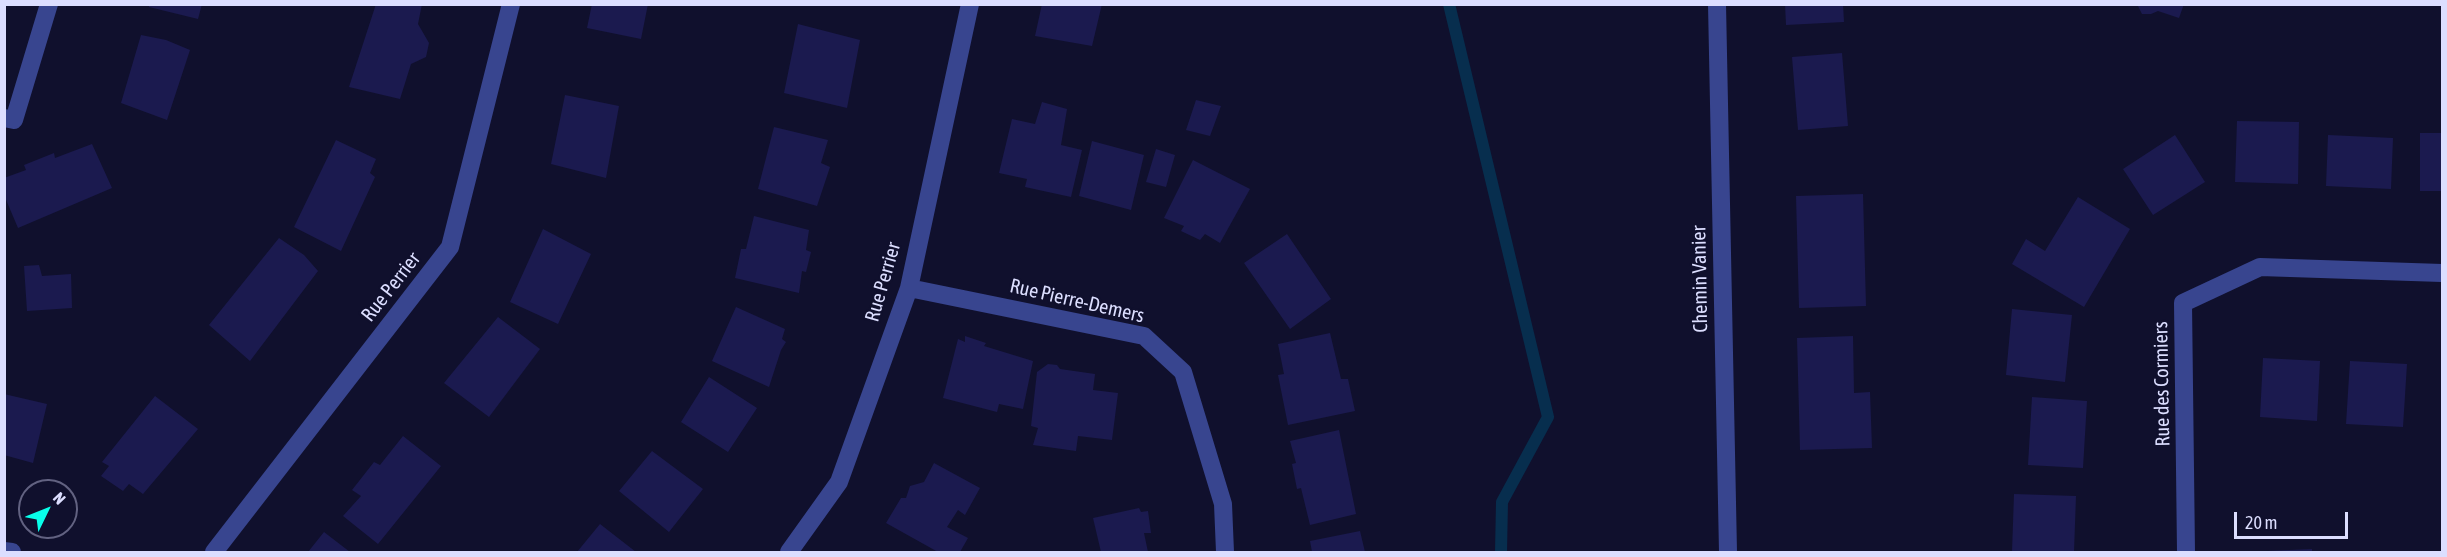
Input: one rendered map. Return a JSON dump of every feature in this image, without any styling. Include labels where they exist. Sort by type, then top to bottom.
[{"type":"street","points":[[4,117],[14,120],[49,4]]},
{"type":"street","name":"Rue Perrier","points":[[214,552],[450,247],[511,4]]},
{"type":"street","name":"Rue Perrier","points":[[789,552],[839,482],[909,288],[970,4]]},
{"type":"street","name":"Chemin Vanier","points":[[1716,4],[1728,552]]},
{"type":"street","name":"Rue des Cormiers","points":[[2187,552],[2183,303],[2260,267],[2442,273]]},
{"type":"street","name":"Rue Pierre-Demers","points":[[909,288],[1144,336],[1183,372],[1223,504],[1225,552]]},
{"type":"street","points":[[4,551],[12,552]]},
{"type":"building","points":[[149,4],[202,4],[198,19],[149,7]]},
{"type":"building","points":[[376,4],[422,4],[418,24],[429,43],[426,57],[411,64],[400,99],[349,87]]},
{"type":"building","points":[[592,4],[648,4],[641,39],[587,28]]},
{"type":"building","points":[[1042,4],[1102,4],[1092,46],[1035,36]]},
{"type":"building","points":[[1785,4],[1843,4],[1844,22],[1786,25]]},
{"type":"building","points":[[2137,4],[2184,4],[2179,18],[2158,11],[2142,14]]},
{"type":"building","points":[[798,24],[860,40],[847,108],[784,93]]},
{"type":"building","points":[[141,35],[166,40],[190,50],[167,120],[121,103]]},
{"type":"building","points":[[1842,53],[1848,126],[1798,130],[1792,57]]},
{"type":"building","points":[[565,95],[619,106],[606,178],[551,164]]},
{"type":"building","points":[[1196,100],[1221,106],[1210,136],[1186,130]]},
{"type":"building","points":[[1042,102],[1067,109],[1061,145],[1082,150],[1071,197],[1025,187],[1027,179],[999,173],[1012,119],[1035,124]]},
{"type":"building","points":[[2237,121],[2299,122],[2298,184],[2235,182]]},
{"type":"building","points":[[774,127],[828,140],[821,163],[830,167],[817,206],[758,189]]},
{"type":"building","points":[[2420,133],[2442,133],[2442,191],[2420,191]]},
{"type":"building","points":[[2175,135],[2205,182],[2153,215],[2123,169]]},
{"type":"building","points":[[2328,135],[2393,138],[2391,189],[2326,186]]},
{"type":"building","points":[[336,140],[376,159],[370,173],[375,177],[341,251],[294,227]]},
{"type":"building","points":[[1092,141],[1144,155],[1131,210],[1079,196]]},
{"type":"building","points":[[92,144],[112,188],[18,228],[4,195],[4,178],[26,170],[24,165],[54,153],[55,158]]},
{"type":"building","points":[[1156,149],[1175,155],[1166,187],[1146,182]]},
{"type":"building","points":[[1193,160],[1250,189],[1220,243],[1205,234],[1200,240],[1181,231],[1184,226],[1164,218]]},
{"type":"building","points":[[1863,194],[1866,306],[1799,308],[1796,196]]},
{"type":"building","points":[[2078,197],[2130,229],[2084,307],[2012,264],[2026,239],[2045,251]]},
{"type":"building","points":[[754,216],[809,230],[806,250],[811,252],[806,272],[802,271],[799,293],[735,278],[741,249],[746,249]]},
{"type":"building","points":[[543,229],[591,254],[558,324],[510,302]]},
{"type":"building","points":[[1287,234],[1331,299],[1290,329],[1244,263]]},
{"type":"building","points":[[279,238],[304,255],[318,271],[250,361],[209,325]]},
{"type":"building","points":[[39,265],[42,276],[71,274],[72,308],[27,311],[24,266]]},
{"type":"building","points":[[736,307],[785,329],[782,339],[786,342],[781,350],[769,387],[712,361]]},
{"type":"building","points":[[2012,309],[2072,315],[2065,382],[2006,375]]},
{"type":"building","points":[[498,317],[540,349],[489,417],[444,383]]},
{"type":"building","points":[[1330,333],[1341,379],[1348,379],[1355,411],[1288,425],[1278,375],[1284,374],[1278,344]]},
{"type":"building","points":[[965,336],[986,343],[984,346],[1033,361],[1023,409],[999,404],[997,412],[943,398],[958,339],[965,342]]},
{"type":"building","points":[[1853,336],[1854,393],[1870,392],[1872,448],[1800,450],[1797,338]]},
{"type":"building","points":[[2263,358],[2320,361],[2317,421],[2260,417]]},
{"type":"building","points":[[2350,361],[2407,364],[2403,427],[2346,424]]},
{"type":"building","points":[[1048,364],[1057,365],[1060,369],[1095,374],[1093,390],[1118,393],[1112,440],[1078,436],[1076,451],[1033,445],[1038,428],[1031,426],[1037,372]]},
{"type":"building","points":[[709,377],[757,408],[728,452],[681,422]]},
{"type":"building","points":[[4,394],[47,404],[33,463],[4,455]]},
{"type":"building","points":[[155,396],[198,429],[143,494],[129,484],[123,491],[101,476],[109,466],[102,462]]},
{"type":"building","points":[[2032,397],[2087,401],[2083,468],[2028,465]]},
{"type":"building","points":[[1339,430],[1356,514],[1310,525],[1301,488],[1297,489],[1292,464],[1296,463],[1290,441]]},
{"type":"building","points":[[403,436],[441,466],[378,544],[343,516],[361,496],[352,490],[374,462],[380,465]]},
{"type":"building","points":[[652,451],[703,489],[669,532],[619,491]]},
{"type":"building","points":[[934,463],[980,488],[965,515],[958,510],[947,527],[968,538],[960,552],[938,552],[886,523],[901,498],[906,498],[910,486],[924,482]]},
{"type":"building","points":[[2014,494],[2076,496],[2074,552],[2012,552]]},
{"type":"building","points":[[1139,508],[1141,512],[1148,511],[1151,533],[1144,533],[1148,552],[1101,552],[1093,518]]},
{"type":"building","points":[[600,524],[636,552],[577,552]]},
{"type":"building","points":[[1360,531],[1365,552],[1312,552],[1310,541]]},
{"type":"building","points":[[324,532],[350,552],[308,552]]},
{"type":"building","points":[[2312,549],[2312,552],[2267,552],[2267,551]]},
{"type":"waterway","points":[[1449,4],[1548,417],[1502,502],[1501,552]]}]
